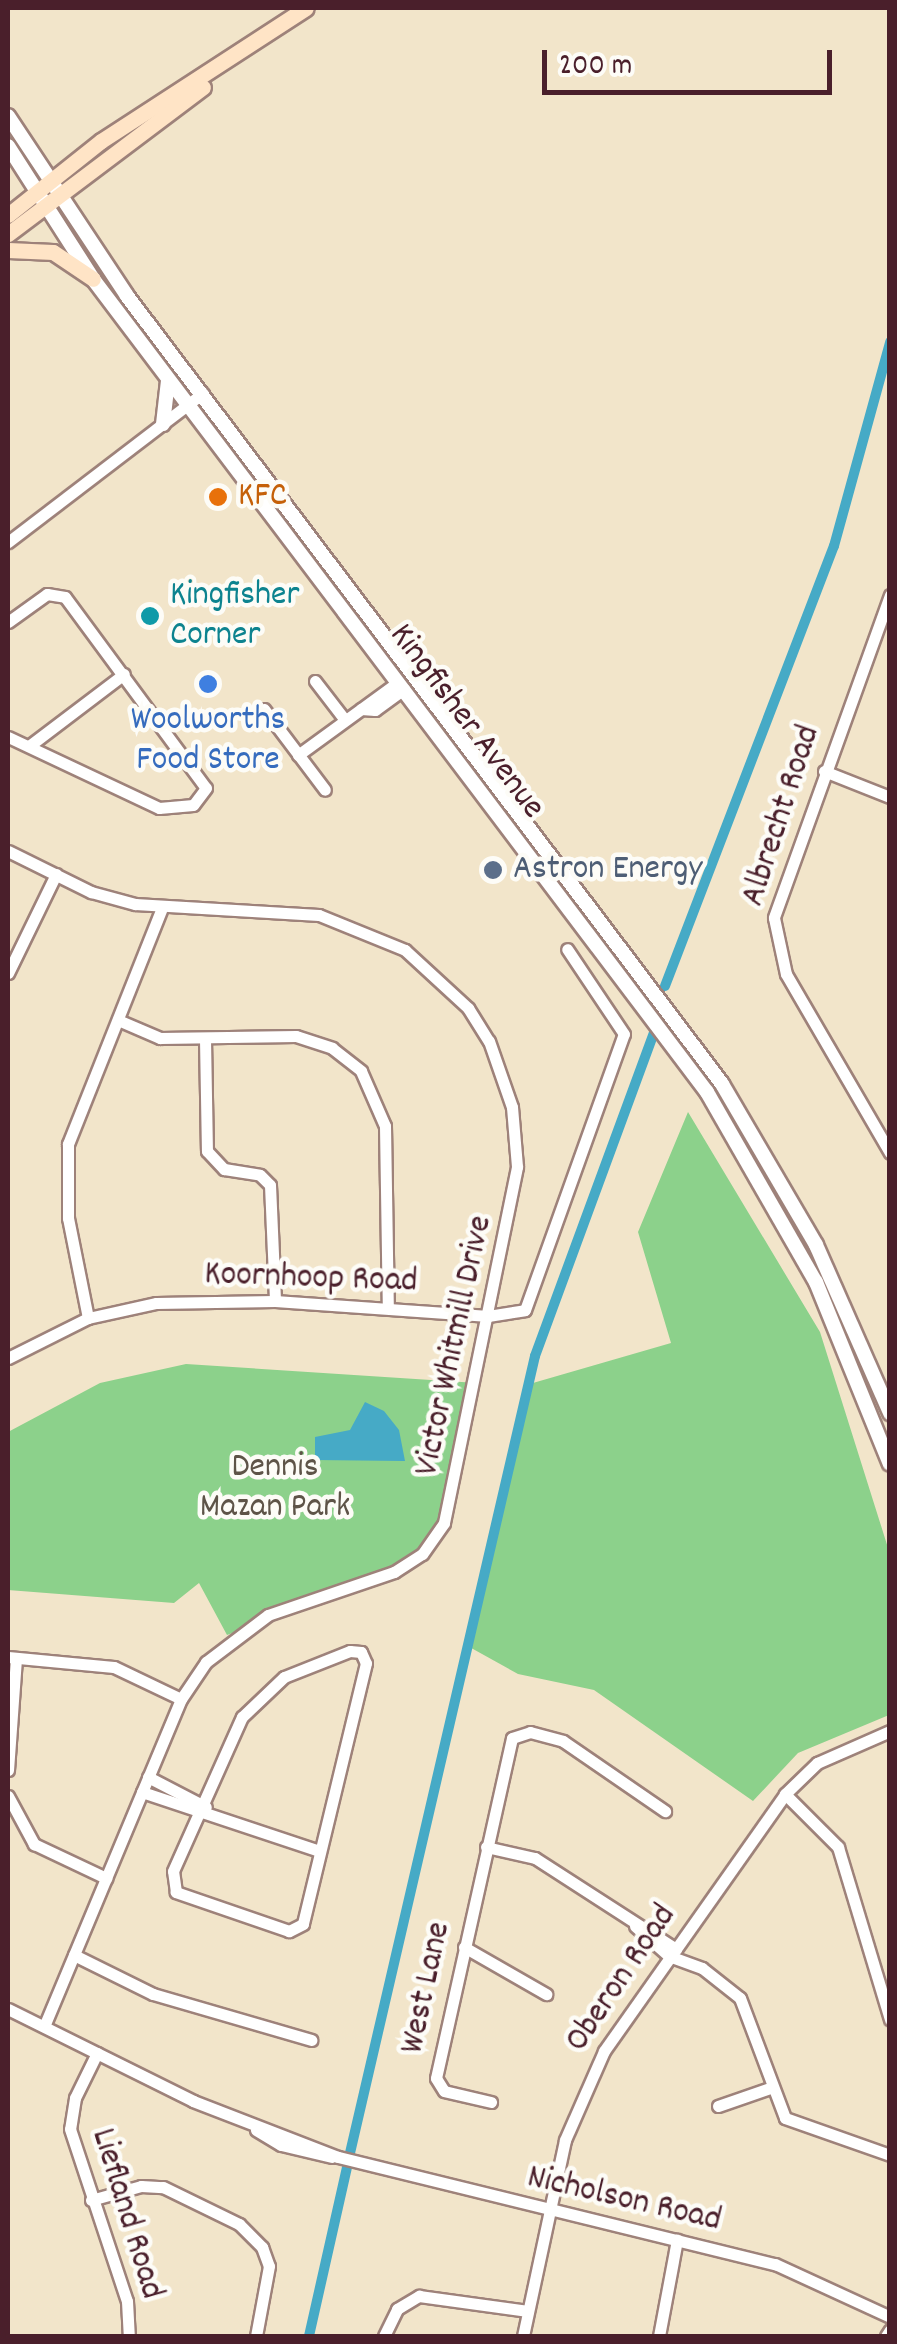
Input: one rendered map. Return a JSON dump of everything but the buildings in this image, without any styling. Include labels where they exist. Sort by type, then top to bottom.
[{"type":"main road","points":[[8,234],[52,188],[306,8]]},
{"type":"main road","points":[[8,215],[39,199]]},
{"type":"main road","points":[[8,250],[53,252],[93,279]]},
{"type":"street","name":"Kingfisher Avenue","points":[[8,116],[52,188],[203,393],[722,1084],[816,1245],[890,1413]]},
{"type":"street","name":"Kingfisher Avenue","points":[[8,146],[93,279],[727,1124],[816,1282],[890,1464]]},
{"type":"street","points":[[163,424],[168,377]]},
{"type":"street","points":[[8,542],[203,393]]},
{"type":"street","points":[[8,622],[47,594],[59,593],[201,773],[206,788],[199,801],[168,809],[148,804],[8,737]]},
{"type":"street","name":"Albrecht Road","points":[[890,595],[780,890],[775,944],[798,996],[890,1153]]},
{"type":"street","points":[[29,746],[124,674]]},
{"type":"street","points":[[315,682],[346,720]]},
{"type":"street","points":[[298,755],[360,709],[375,710],[401,686]]},
{"type":"street","points":[[264,709],[325,790]]},
{"type":"street","points":[[824,771],[890,796]]},
{"type":"street","name":"Victor Whitmill Drive","points":[[8,852],[101,895],[162,908],[290,912],[345,922],[406,950],[468,1008],[498,1062],[516,1146],[516,1185],[448,1510],[428,1548],[384,1578],[260,1618],[217,1650],[181,1699],[44,2028]]},
{"type":"street","points":[[8,973],[56,874]]},
{"type":"street","points":[[88,1318],[68,1218],[68,1144],[162,908]]},
{"type":"street","name":"Koornhoop Road","points":[[8,1358],[88,1318],[156,1303],[275,1301],[488,1316],[528,1307],[623,1043],[620,1022],[567,949]]},
{"type":"street","points":[[118,1020],[152,1036],[296,1036],[332,1048],[361,1071],[386,1126],[388,1307]]},
{"type":"street","points":[[205,1038],[207,1151],[224,1169],[260,1176],[272,1190],[275,1301]]},
{"type":"street","points":[[361,1652],[365,1672],[320,1852],[305,1921],[288,1931],[172,1888],[227,1741],[260,1694],[316,1660],[361,1652]]},
{"type":"street","points":[[8,1770],[12,1657],[114,1667],[181,1699]]},
{"type":"street","name":"West Lane","points":[[491,2102],[453,2095],[436,2081],[508,1746],[525,1732],[563,1741],[664,1811]]},
{"type":"street","name":"Oberon Road","points":[[522,2336],[580,2096],[784,1794],[832,1754],[890,1732]]},
{"type":"street","points":[[148,1777],[203,1808]]},
{"type":"street","points":[[142,1792],[203,1808],[320,1852]]},
{"type":"street","points":[[784,1794],[838,1847],[890,2019]]},
{"type":"street","points":[[8,1796],[34,1844],[106,1878]]},
{"type":"street","points":[[486,1847],[535,1858],[740,1998],[770,2088],[792,2123],[890,2155]]},
{"type":"street","points":[[464,1947],[546,1994]]},
{"type":"street","points":[[74,1954],[153,1994],[311,2040]]},
{"type":"street","name":"Nicholson Road","points":[[8,2009],[253,2127],[281,2145],[784,2267],[890,2317]]},
{"type":"street","name":"Liefland Road","points":[[97,2054],[69,2120],[91,2200],[127,2301],[129,2336]]},
{"type":"street","points":[[718,2106],[770,2088]]},
{"type":"street","points":[[91,2200],[141,2186],[163,2187],[253,2235],[269,2272],[256,2336]]},
{"type":"street","points":[[659,2336],[677,2240]]},
{"type":"street","points":[[384,2336],[392,2316],[419,2296],[528,2311]]},
{"type":"green space","points":[[688,1112],[820,1332],[889,1551],[889,1715],[798,1753],[753,1801],[594,1690],[518,1674],[464,1644],[526,1385],[671,1343],[638,1232]]},
{"type":"green space","name":"Dennis Mazan Park","points":[[186,1364],[477,1383],[451,1516],[425,1550],[388,1576],[227,1635],[199,1583],[174,1603],[8,1590],[8,1432],[100,1383]]},
{"type":"water","points":[[365,1402],[384,1411],[399,1430],[405,1461],[315,1460],[315,1437],[350,1430]]},
{"type":"waterway","points":[[665,986],[834,546],[890,342]]},
{"type":"waterway","points":[[350,2153],[535,1356],[654,1032]]},
{"type":"waterway","points":[[309,2336],[347,2168]]},
{"type":"place","name":"KFC","points":[[218,497]]},
{"type":"place","name":"Kingfisher Corner","points":[[150,616]]},
{"type":"place","name":"Woolworths Food Store","points":[[208,684]]},
{"type":"place","name":"Astron Energy","points":[[493,870]]}]
